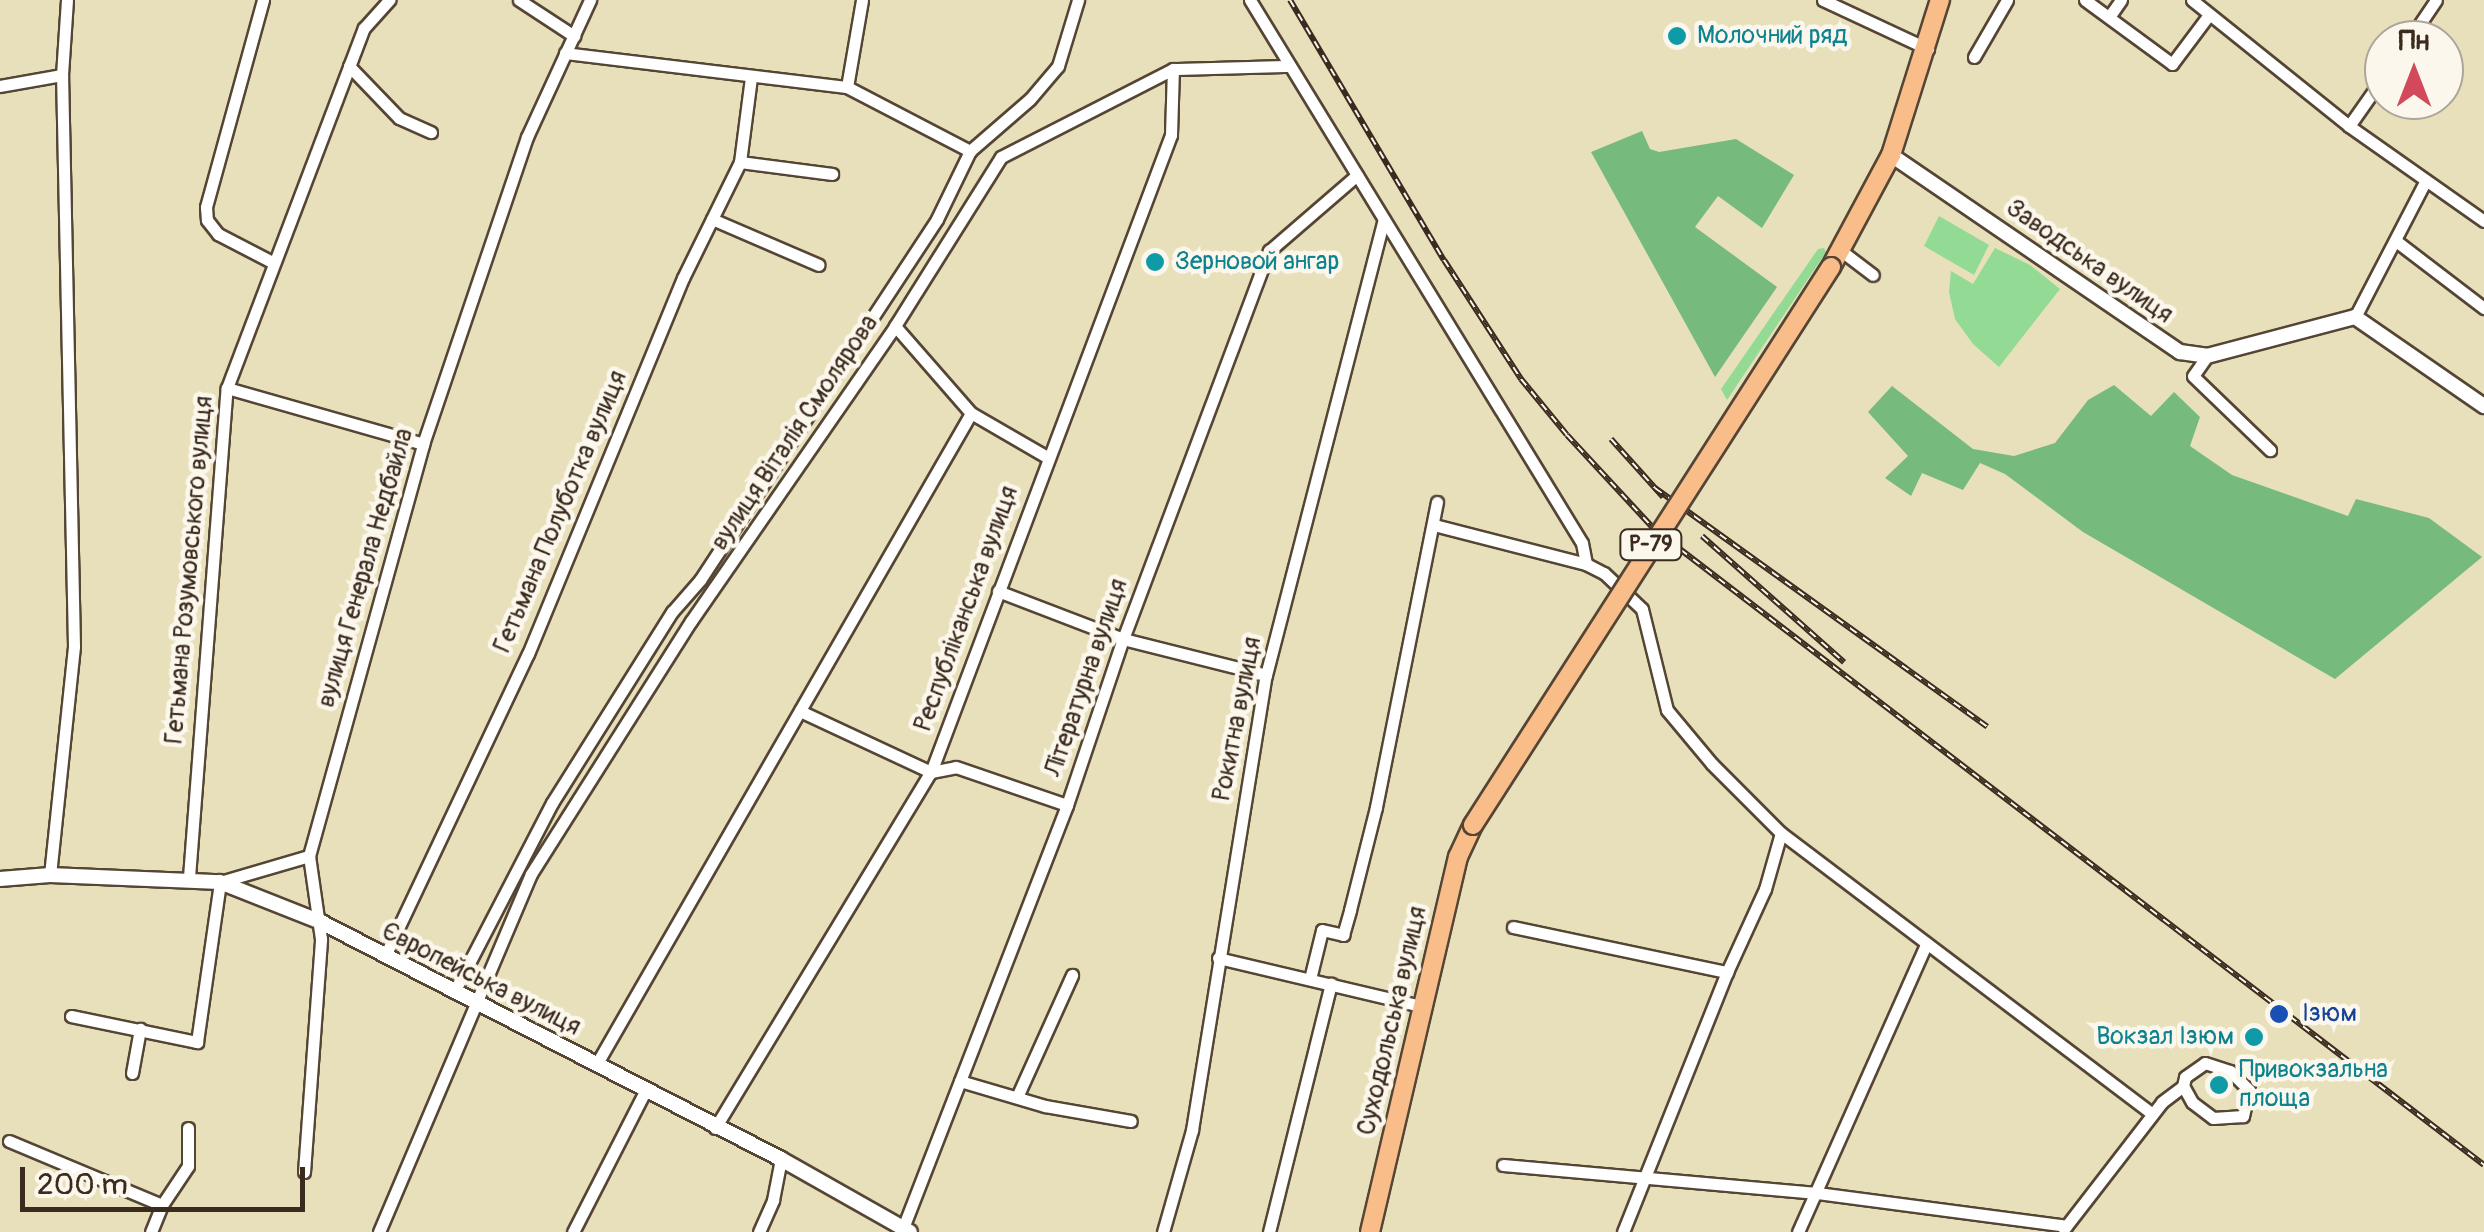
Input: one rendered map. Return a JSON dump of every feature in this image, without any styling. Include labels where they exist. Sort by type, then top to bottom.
[{"type":"main road","name":"Р-79","points":[[1836,258],[1891,156],[1928,50],[1940,0]]},
{"type":"main road","name":"Суходольська вулиця","points":[[1370,1232],[1458,857],[1474,825],[1836,258]]},
{"type":"street","points":[[50,876],[74,646],[62,75],[67,0]]},
{"type":"street","points":[[263,0],[206,207],[207,220],[218,234],[274,264]]},
{"type":"street","name":"Гетьмана Розумовського вулиця","points":[[188,878],[227,388],[364,28],[388,0]]},
{"type":"street","points":[[519,0],[574,36]]},
{"type":"street","name":"вулиця Генерала Недбайла","points":[[304,1172],[321,922],[310,856],[424,444],[527,137],[590,0]]},
{"type":"street","points":[[847,86],[862,0]]},
{"type":"street","name":"вулиця Віталія Смолярова","points":[[454,992],[552,803],[672,612],[711,564],[936,219],[970,151],[1030,99],[1058,66],[1078,0]]},
{"type":"street","points":[[1250,0],[1582,543],[1586,564]]},
{"type":"street","points":[[1823,0],[1928,50]]},
{"type":"street","points":[[1974,57],[2007,0]]},
{"type":"street","points":[[2085,0],[2172,64],[2208,16]]},
{"type":"street","points":[[2108,17],[2120,0]]},
{"type":"street","points":[[2192,0],[2350,126],[2484,221]]},
{"type":"street","points":[[566,53],[847,86],[970,151]]},
{"type":"street","points":[[349,66],[399,118],[431,132]]},
{"type":"street","name":"вулиця Віталія Смолярова","points":[[474,1002],[532,874],[691,620],[895,326],[1001,157],[1173,69],[1288,66]]},
{"type":"street","name":"Республіканська вулиця","points":[[715,1128],[931,772],[1171,135],[1173,69]]},
{"type":"street","points":[[0,86],[62,75]]},
{"type":"street","name":"Гетьмана Полуботка вулиця","points":[[385,956],[528,654],[683,278],[740,162],[752,77]]},
{"type":"street","points":[[2350,126],[2364,105]]},
{"type":"street","name":"Заводська вулиця","points":[[1891,156],[2180,352],[2207,356]]},
{"type":"street","points":[[740,162],[832,174]]},
{"type":"street","name":"Літературна вулиця","points":[[906,1230],[1067,805],[1123,639],[1269,251],[1358,175]]},
{"type":"street","points":[[2270,450],[2193,376],[2207,356],[2355,317],[2426,180]]},
{"type":"street","points":[[712,219],[819,265]]},
{"type":"street","name":"Рокитна вулиця","points":[[1163,1232],[1192,1130],[1266,676],[1384,220]]},
{"type":"street","points":[[2396,241],[2484,308]]},
{"type":"street","points":[[1836,258],[1872,274]]},
{"type":"street","points":[[2355,317],[2484,406]]},
{"type":"street","points":[[895,326],[972,412],[1047,457]]},
{"type":"street","points":[[227,388],[424,444]]},
{"type":"street","points":[[596,1065],[972,412]]},
{"type":"street","points":[[1310,979],[1322,930],[1343,935],[1350,910],[1376,808],[1437,502]]},
{"type":"street","points":[[1434,525],[1604,572],[1642,609],[1667,710],[1712,764],[1780,833],[2152,1114]]},
{"type":"street","points":[[998,590],[1123,639],[1266,676]]},
{"type":"street","points":[[800,711],[931,772],[956,767],[1067,805]]},
{"type":"street","points":[[1623,1232],[1727,972],[1765,889],[1780,833]]},
{"type":"street","points":[[71,1016],[197,1042],[220,882],[310,856]]},
{"type":"street","name":"Європейська вулиця","points":[[0,879],[50,876],[220,882],[321,922],[715,1128],[781,1158],[906,1230]]},
{"type":"street","points":[[1513,927],[1727,972]]},
{"type":"street","points":[[1798,1232],[1926,944]]},
{"type":"street","points":[[1218,958],[1421,1006]]},
{"type":"street","points":[[1016,1097],[1072,975]]},
{"type":"street","points":[[1269,1232],[1331,984]]},
{"type":"street","points":[[378,1232],[474,1002]]},
{"type":"street","points":[[132,1073],[140,1029]]},
{"type":"street","points":[[2217,1064],[2250,1090],[2249,1108],[2232,1120],[2213,1118],[2192,1102],[2184,1086],[2187,1073],[2195,1066],[2217,1064]]},
{"type":"street","points":[[960,1081],[1131,1121]]},
{"type":"street","points":[[1504,1165],[1817,1194],[2064,1229],[2168,1094],[2184,1086]]},
{"type":"street","points":[[573,1232],[645,1091]]},
{"type":"street","points":[[151,1232],[162,1205],[188,1166],[188,1128]]},
{"type":"street","points":[[9,1141],[162,1205]]},
{"type":"street","points":[[759,1232],[773,1200],[781,1158]]},
{"type":"green space","points":[[1642,131],[1650,149],[1659,152],[1736,139],[1794,175],[1762,228],[1718,196],[1695,227],[1777,287],[1715,377],[1591,152]]},
{"type":"green space","points":[[1939,216],[1989,245],[1974,275],[1924,246]]},
{"type":"green space","points":[[1824,248],[1826,252],[1727,400],[1721,389],[1818,249]]},
{"type":"green space","points":[[1995,248],[2030,265],[2060,289],[1999,367],[1973,344],[1955,319],[1949,292],[1951,271],[1973,284]]},
{"type":"green space","points":[[2114,385],[2151,416],[2174,392],[2200,417],[2190,446],[2232,475],[2348,516],[2356,499],[2429,518],[2482,557],[2335,679],[2083,532],[2005,474],[1980,463],[1963,490],[1922,473],[1911,496],[1885,478],[1908,456],[1868,412],[1892,386],[1973,449],[2014,456],[2055,443],[2088,400]]},
{"type":"railway","points":[[1290,0],[1444,260],[1521,379],[1655,530],[2484,1165]]},
{"type":"railway","points":[[1611,439],[1663,497]]},
{"type":"railway","points":[[1655,488],[1987,727]]},
{"type":"railway","points":[[1702,536],[1844,662]]},
{"type":"place","name":"Молочний ряд","points":[[1677,36]]},
{"type":"place","name":"Зерновой ангар","points":[[1155,262]]},
{"type":"place","name":"Ізюм","points":[[2279,1014]]},
{"type":"place","name":"Вокзал Ізюм","points":[[2254,1037]]},
{"type":"place","name":"Привокзальна площа","points":[[2219,1085]]}]
